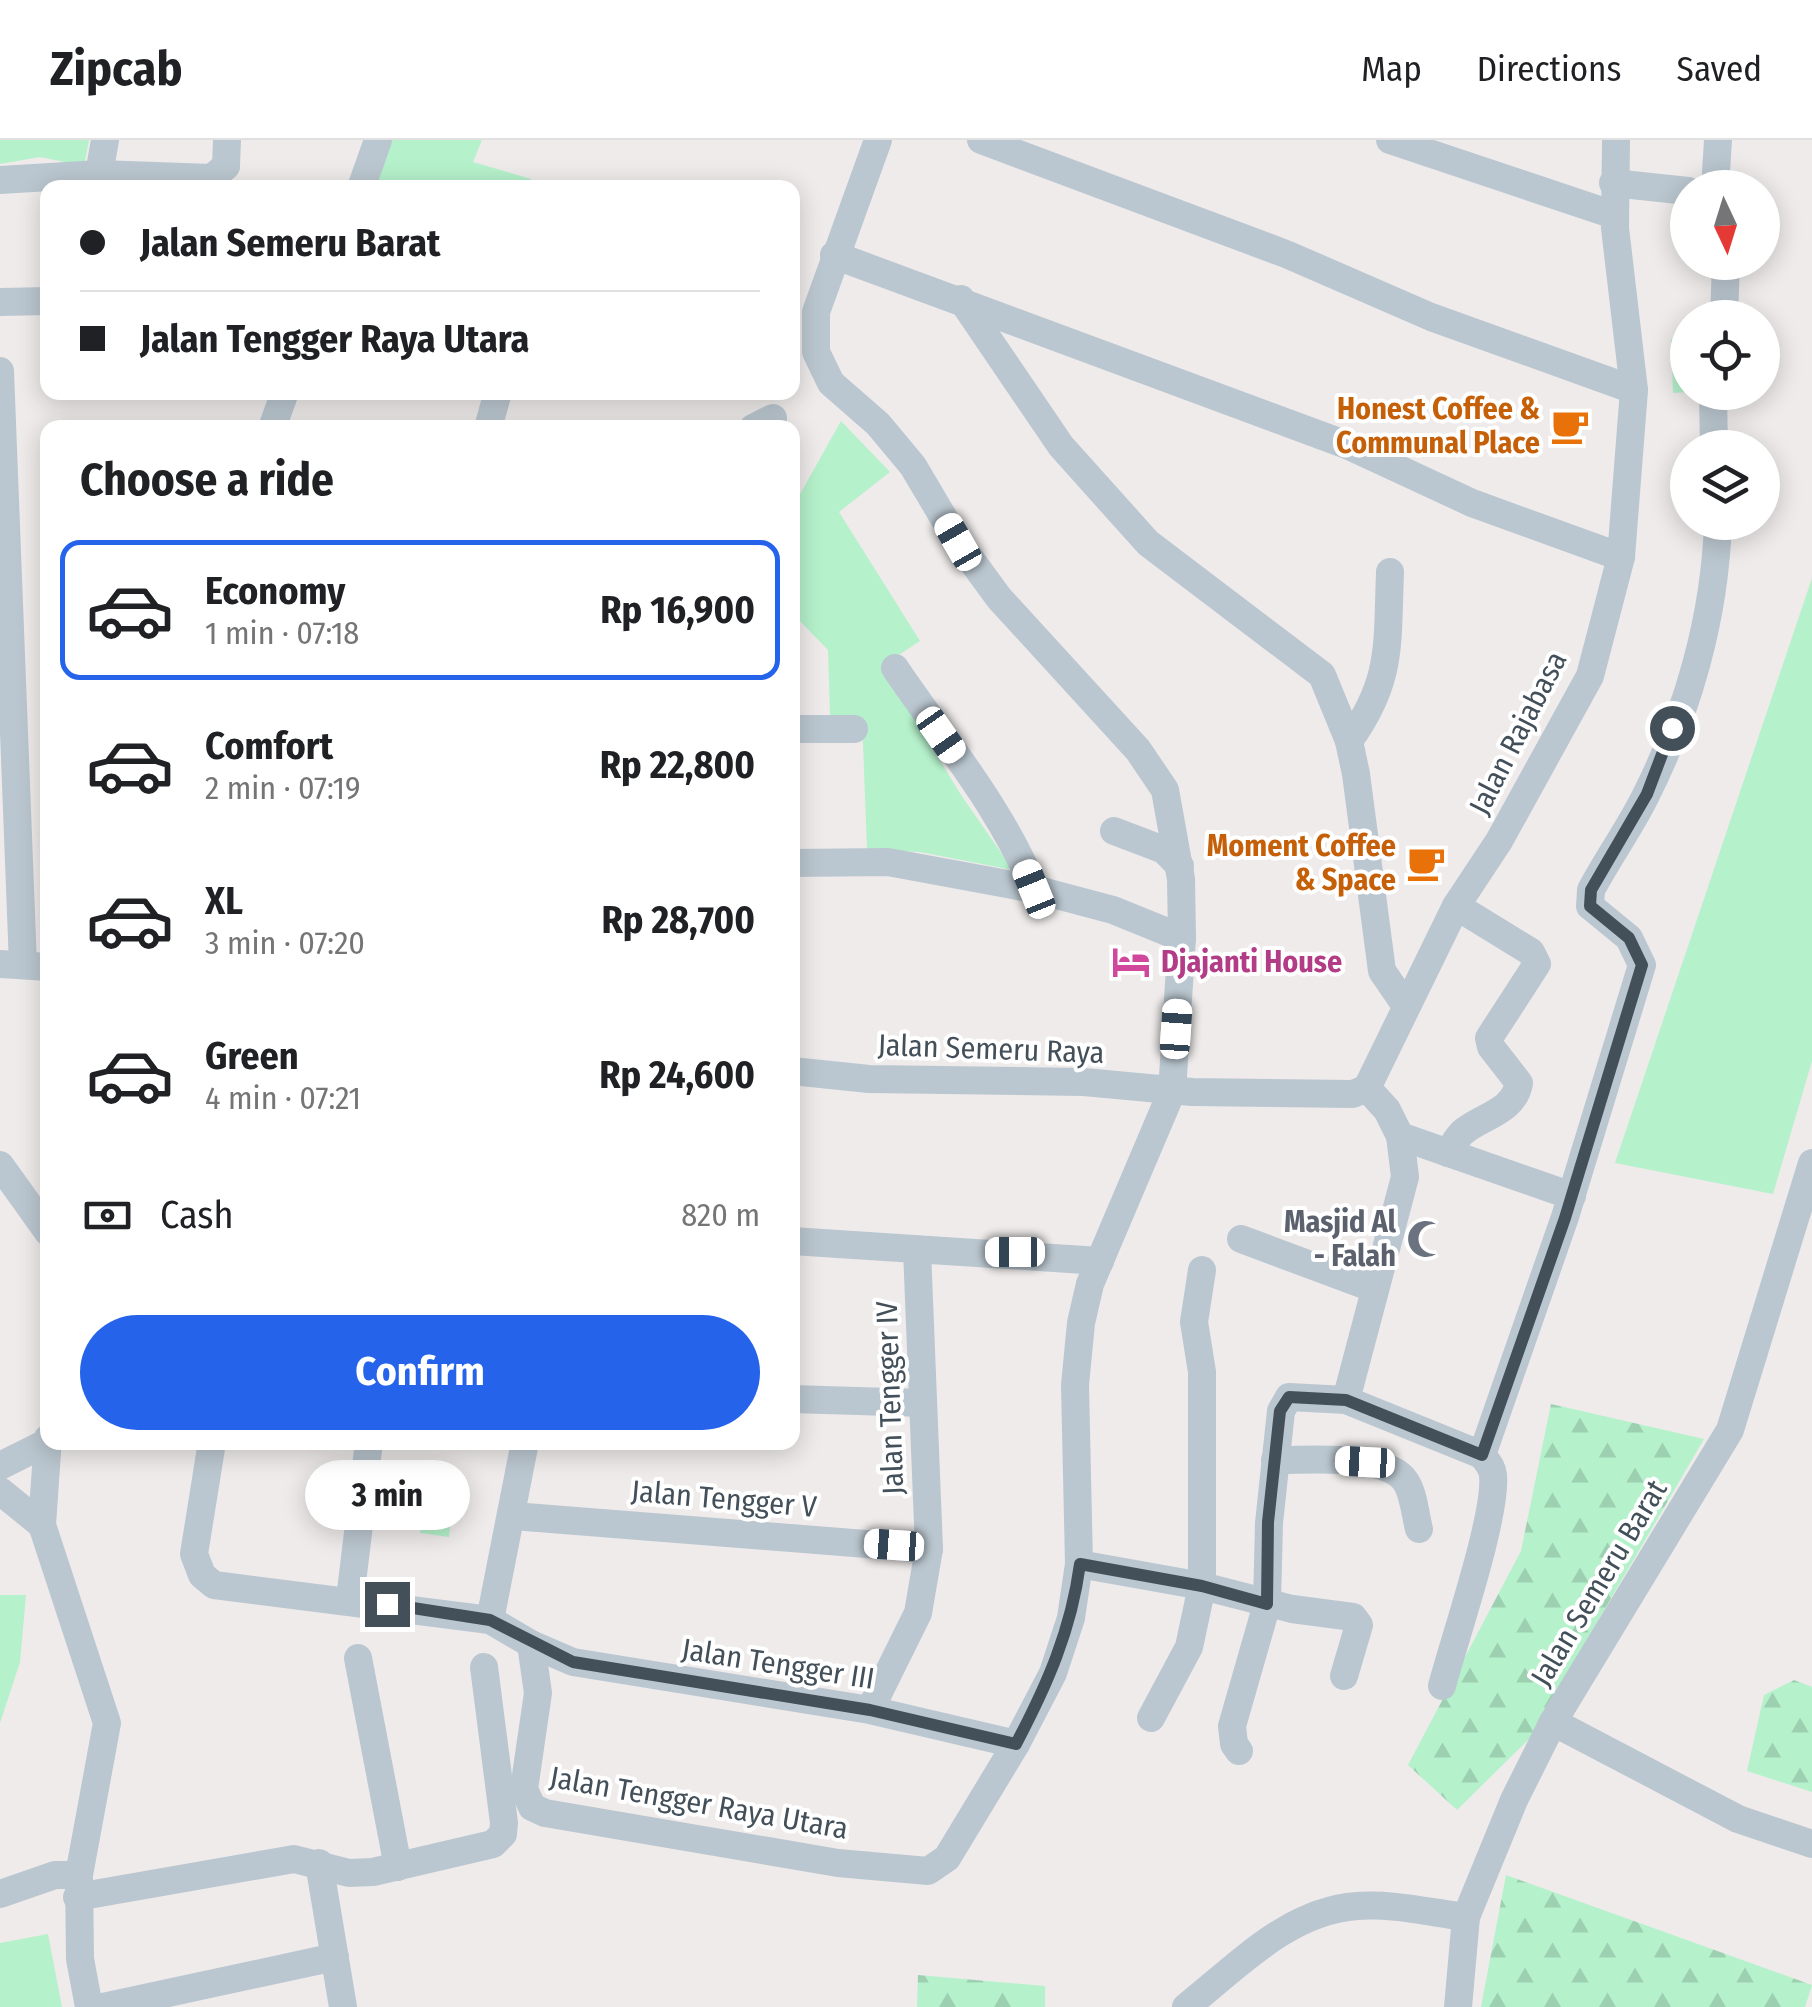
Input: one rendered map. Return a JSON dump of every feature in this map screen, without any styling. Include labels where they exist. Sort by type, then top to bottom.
[{"type":"street","points":[[99,174],[104,140]]},
{"type":"street","points":[[364,180],[378,140]]},
{"type":"street","points":[[878,140],[834,255],[1348,445],[1472,503],[1622,556]]},
{"type":"street","points":[[981,140],[1286,254],[1431,317],[1634,390]]},
{"type":"street","points":[[1390,140],[1614,215]]},
{"type":"street","name":"Jalan Rajabasa","points":[[1367,1088],[1456,906],[1499,841],[1590,676],[1622,556],[1634,390],[1614,215],[1616,140]]},
{"type":"street","points":[[1716,170],[1718,140]]},
{"type":"street","points":[[0,180],[99,174],[212,178],[230,165]]},
{"type":"street","points":[[1613,183],[1670,189]]},
{"type":"street","name":"Jalan Tengger Raya Utara","points":[[531,1644],[538,1693],[524,1789],[528,1803],[538,1810],[914,1872],[935,1868],[947,1858],[1016,1744],[1053,1673],[1070,1618],[1080,1564],[1075,1386],[1080,1324],[1100,1260],[1172,1090],[1182,938],[1180,866],[1165,790],[1138,750],[999,598],[958,542],[913,466],[878,424],[830,383],[816,352],[816,312],[834,255]]},
{"type":"street","points":[[961,299],[1061,446],[1148,543],[1322,675],[1349,740],[1382,971],[1406,1006]]},
{"type":"street","points":[[0,302],[40,300]]},
{"type":"street","points":[[0,371],[24,966]]},
{"type":"street","points":[[1482,1455],[1572,1196],[1642,965],[1629,938],[1590,906],[1591,890],[1647,794],[1698,661],[1711,607],[1717,540]]},
{"type":"street","points":[[1349,740],[1372,708],[1384,680],[1390,572]]},
{"type":"street","points":[[895,668],[973,781],[1022,860],[1034,889]]},
{"type":"street","points":[[800,729],[854,729]]},
{"type":"street","points":[[1114,831],[1164,850],[1180,866]]},
{"type":"street","points":[[800,863],[888,862],[1034,889],[1113,910],[1182,938]]},
{"type":"street","points":[[1448,1153],[1462,1132],[1508,1104],[1517,1093],[1519,1083],[1491,1047],[1490,1038],[1538,964],[1531,952],[1456,906]]},
{"type":"street","name":"Jalan Semeru Raya","points":[[800,1072],[869,1079],[1084,1082],[1172,1090],[1353,1094],[1367,1088]]},
{"type":"street","points":[[1346,1400],[1405,1177],[1400,1136],[1386,1110],[1367,1088]]},
{"type":"street","points":[[1400,1136],[1572,1196]]},
{"type":"street","name":"Jalan Semeru Barat","points":[[1458,2007],[1466,1916],[1514,1800],[1553,1722],[1730,1430],[1808,1190],[1812,1163]]},
{"type":"street","points":[[0,1165],[40,1221]]},
{"type":"street","points":[[1241,1240],[1375,1288]]},
{"type":"street","points":[[800,1242],[1100,1260]]},
{"type":"street","name":"Jalan Tengger IV","points":[[870,1710],[918,1613],[929,1550],[917,1250]]},
{"type":"street","points":[[1152,1718],[1189,1647],[1202,1586],[1202,1372],[1194,1322],[1202,1270]]},
{"type":"street","points":[[1240,1751],[1234,1744],[1232,1726],[1267,1604],[1280,1411],[1289,1397],[1346,1400],[1482,1455],[1492,1472],[1487,1514],[1442,1686]]},
{"type":"street","points":[[800,1399],[923,1404]]},
{"type":"street","points":[[0,1466],[40,1443]]},
{"type":"street","points":[[46,1450],[42,1526],[107,1723],[78,1886],[80,1959],[89,2007]]},
{"type":"street","points":[[211,1450],[194,1554],[202,1574],[222,1588],[350,1599],[490,1620],[531,1644]]},
{"type":"street","points":[[350,1599],[368,1450]]},
{"type":"street","points":[[490,1620],[514,1516],[524,1450]]},
{"type":"street","points":[[1275,1460],[1365,1462],[1391,1470],[1409,1488],[1419,1529]]},
{"type":"street","points":[[0,1491],[42,1526]]},
{"type":"street","name":"Jalan Tengger V","points":[[514,1516],[929,1550]]},
{"type":"street","points":[[1080,1564],[1358,1621],[1344,1676]]},
{"type":"street","name":"Jalan Tengger III","points":[[531,1644],[573,1662],[870,1710],[1016,1744]]},
{"type":"street","points":[[358,1658],[398,1866]]},
{"type":"street","points":[[538,1693],[573,1662]]},
{"type":"street","points":[[0,1894],[34,1880],[78,1886],[272,1861],[319,1863],[349,1873],[486,1847],[503,1834],[484,1666]]},
{"type":"street","points":[[1553,1722],[1738,1819],[1812,1844]]},
{"type":"street","points":[[319,1863],[343,2007]]},
{"type":"street","points":[[1186,2007],[1279,1932],[1323,1911],[1361,1905],[1466,1916]]},
{"type":"street","points":[[102,2007],[335,1957]]},
{"type":"green space","points":[[0,140],[89,140],[84,166],[40,157],[0,164]]},
{"type":"green space","points":[[389,140],[482,140],[473,162],[531,179],[531,180],[377,180]]},
{"type":"green space","points":[[841,421],[890,472],[839,512],[920,641],[882,666],[961,795],[1013,870],[920,852],[867,849],[862,717],[830,715],[828,650],[800,621],[800,494]]},
{"type":"green space","points":[[1812,578],[1812,1061],[1773,1194],[1615,1163]]},
{"type":"green space","points":[[1551,1404],[1704,1439],[1529,1739],[1457,1810],[1408,1765],[1521,1551]]},
{"type":"green space","points":[[428,1471],[456,1474],[449,1537],[420,1533]]},
{"type":"green space","points":[[0,1595],[26,1595],[20,1662],[0,1723]]},
{"type":"green space","points":[[1794,1680],[1812,1687],[1812,1792],[1747,1771],[1764,1695]]},
{"type":"green space","points":[[1506,1875],[1812,1985],[1805,2007],[1481,2007]]},
{"type":"green space","points":[[48,1934],[62,2007],[0,2007],[0,1943]]},
{"type":"green space","points":[[918,1975],[1045,1986],[1045,2007],[917,2007]]},
{"type":"place","name":"Honest Coffee & Communal Place","points":[[1570,426]]},
{"type":"place","name":"Moment Coffee & Space","points":[[1426,863]]},
{"type":"place","name":"Djajanti House","points":[[1131,962]]},
{"type":"place","name":"Masjid Al - Falah","points":[[1426,1239]]},
{"type":"route","points":[[387,1604],[490,1620],[573,1662],[640,1676],[870,1710],[1016,1744],[1053,1673],[1076,1596],[1080,1564],[1202,1586],[1267,1604],[1268,1522],[1280,1411],[1289,1397],[1302,1394],[1346,1400],[1482,1455],[1565,1218],[1642,965],[1641,955],[1629,938],[1598,917],[1590,906],[1591,890],[1647,794],[1672,728]]}]
